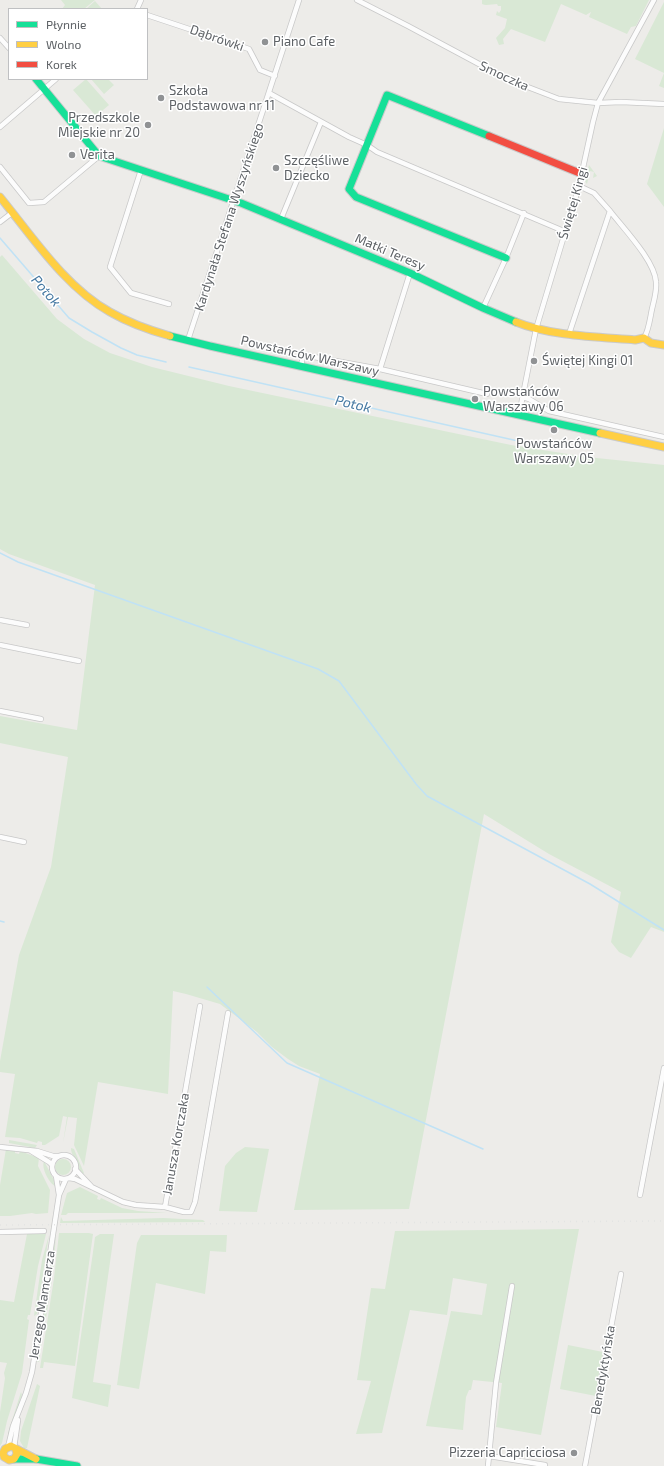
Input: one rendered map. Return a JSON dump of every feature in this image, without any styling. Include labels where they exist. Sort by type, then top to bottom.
[{"type":"street","name":"Kardynała Stefana Wyszyńskiego","points":[[188,340],[299,0]]},
{"type":"street","name":"Smoczka","points":[[357,0],[506,79],[559,99],[598,103],[621,102],[664,104]]},
{"type":"street","name":"Świętej Kingi","points":[[519,415],[536,329],[579,186],[598,103],[654,0]]},
{"type":"street","name":"Dąbrówki","points":[[148,15],[249,49],[260,70],[275,76]]},
{"type":"street","points":[[0,38],[8,47]]},
{"type":"street","points":[[0,167],[29,203],[44,202],[99,156],[37,80]]},
{"type":"street","points":[[0,127],[55,80]]},
{"type":"street","points":[[269,94],[367,145],[377,152],[566,232]]},
{"type":"street","points":[[506,258],[356,197],[349,189],[387,95],[582,174]]},
{"type":"street","points":[[281,219],[321,122]]},
{"type":"street","name":"Matki Teresy","points":[[99,156],[234,200],[410,273],[528,328],[569,334],[635,340],[644,338]]},
{"type":"street","points":[[141,170],[110,267],[131,292],[169,304]]},
{"type":"street","points":[[579,186],[594,193],[650,262],[656,280],[655,294],[647,332],[644,338],[651,343],[664,345]]},
{"type":"street","name":"Powstańców Warszawy","points":[[0,197],[54,262],[84,294],[108,312],[146,329],[210,346],[301,367],[664,448]]},
{"type":"street","points":[[569,334],[610,211]]},
{"type":"street","points":[[0,222],[13,212]]},
{"type":"street","points":[[483,308],[506,258],[524,213]]},
{"type":"street","points":[[380,369],[410,273]]},
{"type":"street","points":[[301,367],[303,355],[380,369],[487,394]]},
{"type":"street","points":[[523,397],[549,411],[664,437]]},
{"type":"street","points":[[0,620],[27,625]]},
{"type":"street","points":[[0,645],[79,661]]},
{"type":"street","points":[[0,712],[42,719]]},
{"type":"street","points":[[0,837],[24,842]]},
{"type":"street","name":"Janusza Korczaka","points":[[68,1178],[75,1179],[123,1202],[136,1205],[165,1207],[200,1006]]},
{"type":"street","points":[[165,1207],[184,1212],[191,1212],[195,1202],[228,1013]]},
{"type":"street","points":[[640,1195],[664,1068]]},
{"type":"street","points":[[0,1147],[37,1150],[53,1156],[64,1155],[70,1157],[74,1160],[75,1169],[73,1174],[68,1178],[60,1178],[56,1176],[53,1171],[52,1165],[54,1160],[59,1156]]},
{"type":"street","points":[[28,1149],[52,1165]]},
{"type":"street","name":"Janusza Korczaka","points":[[75,1169],[92,1187]]},
{"type":"street","name":"Jerzego Mamcarza","points":[[7,1452],[32,1372],[59,1195],[56,1176]]},
{"type":"street","name":"Jerzego Mamcarza","points":[[59,1195],[68,1178]]},
{"type":"street","points":[[0,1232],[44,1232]]},
{"type":"street","name":"Benedyktyńska","points":[[586,1466],[621,1274]]},
{"type":"street","points":[[488,1466],[496,1383],[512,1286]]},
{"type":"street","points":[[7,1452],[17,1454],[14,1459],[36,1459]]},
{"type":"street","points":[[7,1452],[77,1466]]},
{"type":"street","points":[[489,1456],[545,1465]]},
{"type":"green space","points":[[61,0],[95,0],[85,8],[63,8],[65,5]]},
{"type":"green space","points":[[482,0],[649,0],[636,26],[631,27],[627,34],[589,17],[591,12],[586,15],[561,4],[545,42],[511,29],[503,39],[504,44],[499,45],[496,38],[505,28],[507,19],[496,15],[497,11],[499,13],[501,10],[501,6],[498,6],[497,4],[484,5],[482,4]]},
{"type":"green space","points":[[95,1],[101,8],[87,8]]},
{"type":"green space","points":[[664,2],[664,73],[635,59]]},
{"type":"green space","points":[[664,73],[664,88],[659,86]]},
{"type":"green space","points":[[85,80],[87,80],[109,105],[96,116],[73,90]]},
{"type":"green space","points":[[92,80],[109,80],[114,85],[104,94]]},
{"type":"green space","points":[[664,128],[664,207],[647,184]]},
{"type":"green space","points":[[589,165],[597,176],[593,178],[594,172],[590,171],[587,184],[585,181]]},
{"type":"green space","points":[[2,255],[57,319],[84,339],[110,353],[152,367],[229,386],[511,445],[587,457],[664,465],[664,932],[651,927],[631,958],[619,952],[611,942],[621,892],[549,854],[484,814],[409,1209],[294,1210],[320,1074],[299,1066],[288,1059],[272,1047],[257,1032],[220,1004],[173,991],[168,1094],[98,1082],[84,1166],[74,1145],[77,1118],[68,1117],[63,1143],[67,1117],[63,1116],[59,1136],[45,1145],[42,1145],[42,1142],[38,1141],[37,1143],[20,1138],[5,1137],[15,1074],[0,1072],[0,1061],[19,955],[51,867],[68,757],[0,743],[0,716],[77,730],[95,585],[9,554],[0,549],[0,257]]},
{"type":"green space","points":[[9,1140],[37,1145],[35,1148],[9,1143]]},
{"type":"green space","points":[[245,1147],[269,1149],[257,1212],[219,1211],[225,1166],[236,1153]]},
{"type":"green space","points":[[71,1148],[74,1149],[84,1173],[82,1175],[72,1153]]},
{"type":"green space","points":[[6,1149],[15,1150],[15,1153],[19,1154],[20,1151],[39,1158],[38,1166],[50,1190],[48,1213],[0,1216],[0,1185]]},
{"type":"green space","points":[[63,1159],[70,1164],[71,1167],[66,1174],[63,1175],[56,1170],[55,1167],[60,1160]]},
{"type":"green space","points":[[44,1161],[54,1180],[55,1186],[50,1182],[46,1175],[43,1164]]},
{"type":"green space","points":[[80,1187],[98,1196],[97,1199],[100,1200],[101,1198],[122,1208],[138,1211],[167,1213],[68,1213],[66,1215],[61,1215],[67,1193]]},
{"type":"green space","points":[[61,1217],[63,1221],[163,1218],[203,1220],[205,1222],[60,1223]]},
{"type":"green space","points":[[579,1229],[541,1435],[496,1427],[502,1383],[473,1380],[471,1390],[469,1390],[466,1397],[463,1430],[426,1426],[451,1311],[482,1315],[487,1284],[453,1278],[447,1315],[410,1310],[382,1433],[356,1434],[371,1381],[357,1380],[371,1288],[385,1289],[395,1231]]},
{"type":"green space","points":[[59,1233],[93,1234],[75,1366],[44,1362],[43,1368],[40,1368],[54,1278]]},
{"type":"green space","points":[[27,1234],[46,1234],[38,1266],[30,1315],[28,1315],[27,1319],[29,1320],[22,1373],[0,1446],[0,1412],[5,1378],[4,1373],[7,1363],[0,1362],[0,1300],[14,1302]]},
{"type":"green space","points":[[56,1234],[53,1273],[50,1271]]},
{"type":"green space","points":[[100,1234],[114,1234],[93,1382],[111,1385],[108,1407],[72,1398],[95,1237]]},
{"type":"green space","points":[[49,1235],[37,1314],[34,1316],[42,1260]]},
{"type":"green space","points":[[141,1235],[227,1235],[226,1252],[210,1251],[205,1294],[156,1283],[139,1389],[117,1385],[137,1243]]},
{"type":"green space","points":[[51,1279],[44,1331],[41,1329],[48,1281]]},
{"type":"green space","points":[[40,1338],[42,1338],[39,1362],[36,1361]]},
{"type":"green space","points":[[568,1345],[603,1352],[596,1396],[560,1389]]},
{"type":"green space","points":[[37,1384],[40,1386],[27,1448],[24,1448],[20,1441],[21,1431]]},
{"type":"green space","points":[[21,1392],[22,1395],[9,1434],[8,1433]]},
{"type":"waterway","name":"Potok","points":[[0,238],[69,318],[121,348],[137,355],[166,362]]},
{"type":"waterway","name":"Potok","points":[[189,367],[518,441]]},
{"type":"waterway","points":[[0,553],[18,562],[318,669],[339,681],[416,784],[427,796],[590,884],[664,930]]},
{"type":"waterway","points":[[0,921],[4,922]]},
{"type":"waterway","points":[[207,987],[287,1063],[483,1149]]},
{"type":"railway","points":[[0,1225],[664,1221]]},
{"type":"traffic: fast","points":[[37,80],[99,156],[241,203],[410,273],[516,322]]},
{"type":"traffic: fast","points":[[489,136],[387,95],[349,189],[356,197],[506,258]]},
{"type":"traffic: fast","points":[[170,336],[600,433]]},
{"type":"traffic: fast","points":[[14,1459],[36,1459],[77,1466]]},
{"type":"traffic: slow","points":[[0,197],[50,260],[78,289],[124,320],[170,336]]},
{"type":"traffic: slow","points":[[516,322],[529,327],[559,333],[635,340],[644,338],[651,343],[664,345]]},
{"type":"traffic: slow","points":[[600,433],[664,447]]},
{"type":"traffic: slow","points":[[16,1450],[17,1454],[14,1459],[9,1460],[4,1457],[3,1453],[5,1449],[11,1446],[36,1459]]},
{"type":"traffic: jam","points":[[489,136],[582,174]]},
{"type":"place","name":"Piano Cafe","points":[[265,42]]},
{"type":"place","name":"Szkoła Podstawowa nr 11","points":[[161,98]]},
{"type":"place","name":"Przedszkole Miejskie nr 20","points":[[148,125]]},
{"type":"place","name":"Verita","points":[[72,155]]},
{"type":"place","name":"Szczęśliwe Dziecko","points":[[276,168]]},
{"type":"place","name":"Świętej Kingi 01","points":[[534,361]]},
{"type":"place","name":"Powstańców Warszawy 06","points":[[475,399]]},
{"type":"place","name":"Powstańców Warszawy 05","points":[[554,430]]},
{"type":"place","name":"Pizzeria Capricciosa","points":[[574,1453]]}]
